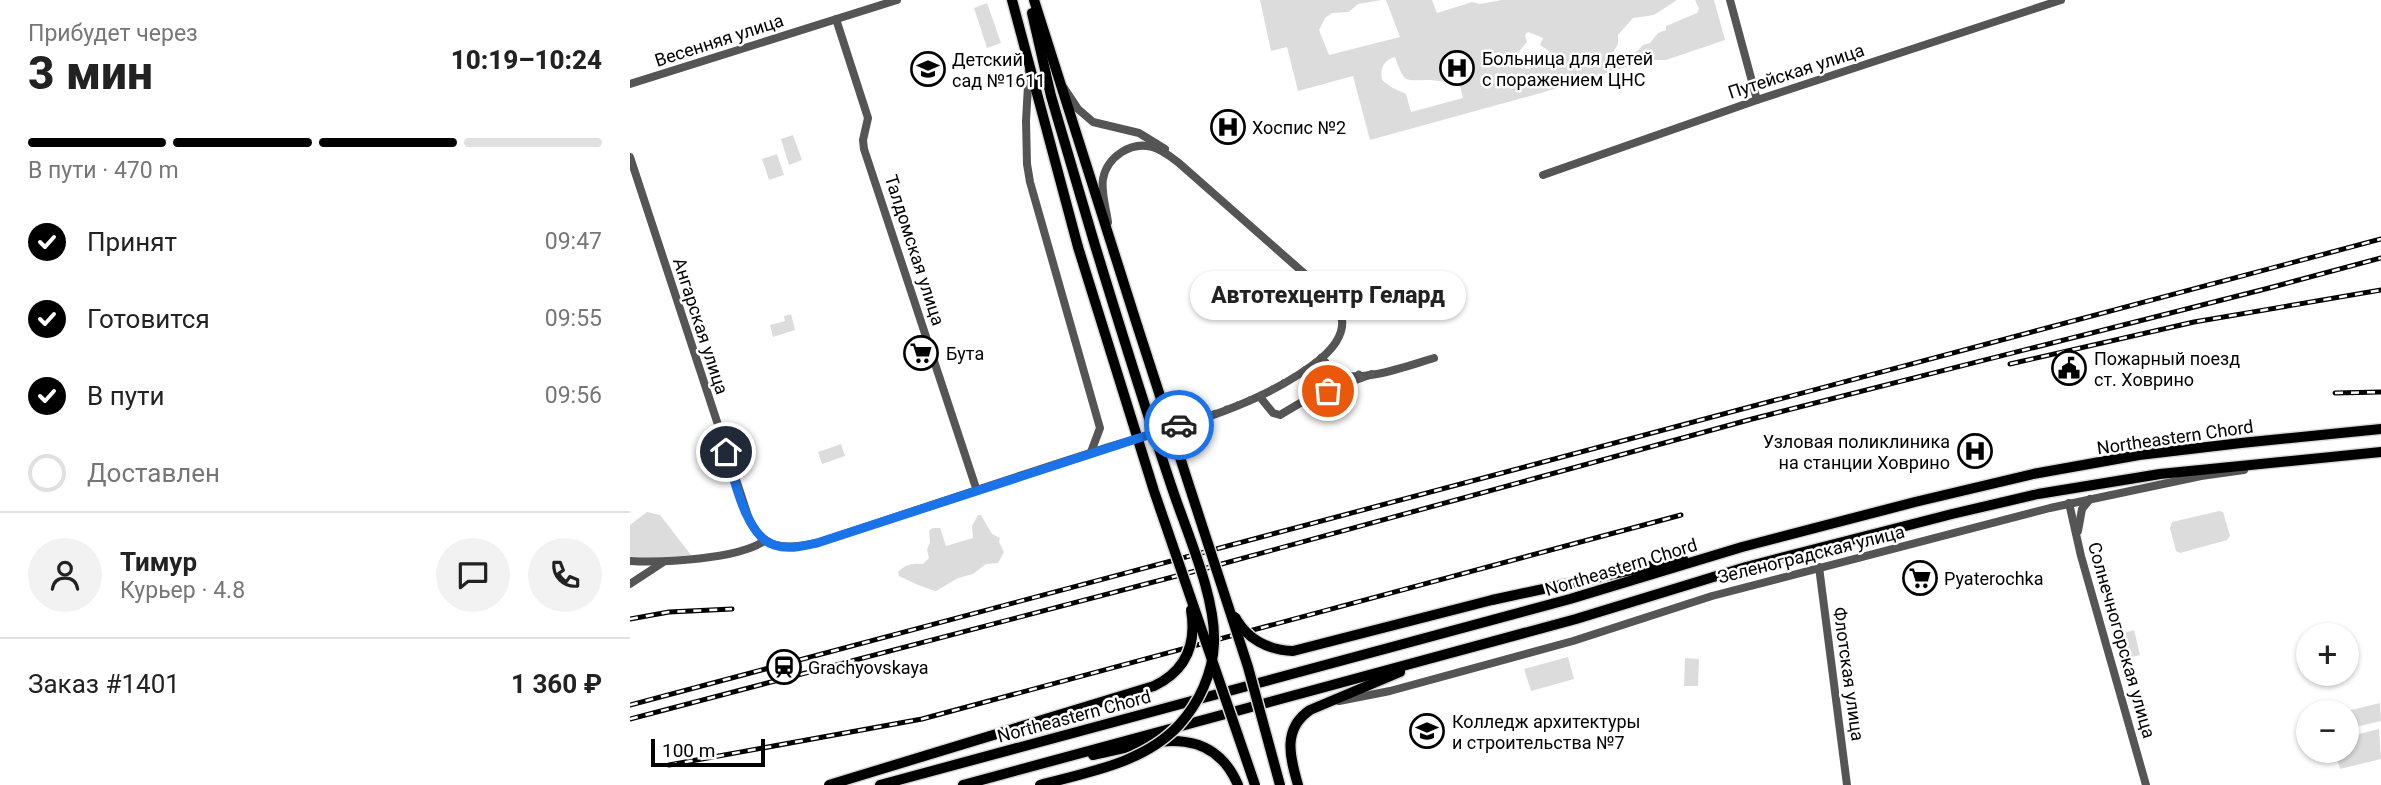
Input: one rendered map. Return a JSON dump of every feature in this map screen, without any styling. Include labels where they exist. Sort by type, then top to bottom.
[{"type":"main road","points":[[1010,0],[1078,247],[1123,394],[1255,785]]},
{"type":"main road","points":[[1032,0],[1252,680],[1280,785]]},
{"type":"main road","points":[[1032,0],[1051,96],[1146,413],[1209,601],[1214,645],[1208,677],[1201,693],[1180,724],[1167,736],[1128,759],[1040,785]]},
{"type":"main road","name":"Northeastern Chord","points":[[880,785],[1570,599],[1742,547],[1915,502],[2046,472],[2139,455],[2381,429]]},
{"type":"main road","name":"Northeastern Chord","points":[[965,784],[1576,619],[1746,567],[1952,514],[2038,494],[2160,474],[2381,454]]},
{"type":"main road","points":[[1219,578],[1239,624],[1251,637],[1265,645],[1293,651],[1552,586],[1742,547]]},
{"type":"main road","points":[[829,785],[1163,682],[1182,665],[1192,640],[1192,620],[1184,579]]},
{"type":"main road","points":[[1298,785],[1289,749],[1291,732],[1304,713],[1409,668],[1478,644]]},
{"type":"main road","points":[[1017,770],[1151,743],[1182,741],[1202,745],[1215,752],[1226,763],[1238,785]]},
{"type":"street","name":"Весенняя улица","points":[[630,84],[897,0]]},
{"type":"street","points":[[1730,0],[1757,100]]},
{"type":"street","name":"Путейская улица","points":[[1543,175],[1757,100],[2061,0]]},
{"type":"street","name":"Талдомская улица","points":[[836,19],[867,118],[864,149],[977,491]]},
{"type":"street","points":[[1029,64],[1027,164],[1100,428],[1091,452]]},
{"type":"street","points":[[630,561],[662,563],[739,551],[765,541],[788,548],[817,543],[1260,397],[1301,374],[1336,343],[1344,319],[1338,305],[1164,148],[1149,138],[1098,124],[1088,118],[1078,109],[1061,84]]},
{"type":"street","points":[[1110,237],[1103,178],[1116,155],[1133,146],[1142,145],[1160,150],[1180,164]]},
{"type":"street","name":"Ангарская улица","points":[[630,157],[747,516],[752,527],[765,541]]},
{"type":"street","points":[[1321,358],[1340,374],[1372,374]]},
{"type":"street","points":[[1260,397],[1273,412],[1280,415],[1312,396],[1372,374],[1434,358]]},
{"type":"street","name":"Зеленоградская улица","points":[[1319,705],[1390,691],[1471,670],[1637,622],[1712,596],[2069,503],[2201,476],[2381,454]]},
{"type":"street","points":[[2077,537],[2082,509],[2090,499]]},
{"type":"street","name":"Солнечногорская улица","points":[[2069,503],[2146,785]]},
{"type":"street","points":[[630,584],[662,563]]},
{"type":"street","name":"Флотская улица","points":[[1819,567],[1847,785]]},
{"type":"shaded area","name":"Больница для детей с поражением ЦНС","points":[[1260,0],[1382,0],[1358,4],[1349,12],[1332,13],[1325,18],[1319,30],[1329,55],[1400,37],[1386,0],[1432,0],[1437,13],[1472,2],[1480,4],[1502,0],[1677,0],[1654,15],[1633,18],[1618,35],[1618,44],[1612,54],[1617,59],[1633,55],[1643,45],[1650,43],[1658,33],[1666,30],[1666,26],[1697,13],[1699,9],[1695,0],[1714,0],[1725,40],[1666,60],[1649,60],[1370,140],[1353,76],[1298,91],[1287,47],[1271,51]],"holes":[[[1528,32],[1543,38],[1540,45],[1550,52],[1544,58],[1533,55],[1533,67],[1529,69],[1522,68],[1516,62],[1516,55],[1527,42],[1525,35]],[[1395,57],[1407,79],[1459,82],[1463,98],[1411,112],[1406,94],[1382,80],[1383,65]]]},
{"type":"shaded area","points":[[987,3],[1001,43],[987,48],[974,8]]},
{"type":"shaded area","points":[[793,135],[802,160],[789,165],[781,139]]},
{"type":"shaded area","points":[[777,154],[784,175],[769,180],[762,159]]},
{"type":"shaded area","points":[[791,314],[795,330],[773,337],[770,325],[785,321],[784,316]]},
{"type":"shaded area","points":[[841,444],[845,456],[822,464],[818,452]]},
{"type":"shaded area","points":[[647,512],[660,515],[691,555],[655,559],[630,558],[630,525]]},
{"type":"shaded area","points":[[2223,512],[2230,536],[2227,540],[2180,553],[2176,551],[2170,528],[2172,522]]},
{"type":"shaded area","points":[[978,515],[981,515],[992,534],[1000,538],[1004,552],[998,563],[986,564],[973,574],[958,578],[936,591],[899,576],[898,572],[904,567],[923,564],[929,558],[929,531],[940,528],[946,546],[973,538],[972,526]]},
{"type":"shaded area","points":[[2134,630],[2140,655],[2127,658],[2121,634]]},
{"type":"shaded area","points":[[1568,657],[1574,679],[1531,691],[1524,669]]},
{"type":"shaded area","points":[[1685,658],[1699,659],[1698,686],[1684,686]]},
{"type":"shaded area","points":[[2380,703],[2381,721],[2359,726],[2359,708]]},
{"type":"shaded area","points":[[2379,729],[2381,759],[2340,769],[2338,763],[2359,763],[2359,734]]},
{"type":"railway","points":[[630,705],[2381,239]]},
{"type":"railway","points":[[630,719],[1207,568],[1752,419],[2381,258]]},
{"type":"railway","points":[[2010,364],[2194,322],[2381,290]]},
{"type":"railway","points":[[2335,393],[2381,392]]},
{"type":"railway","points":[[669,765],[922,719],[1681,515]]},
{"type":"railway","points":[[630,619],[669,612],[732,609]]},
{"type":"way so far","points":[[1179,425],[1260,397],[1301,374],[1321,358],[1340,374],[1372,374],[1328,391]]},
{"type":"place","name":"Больница для детей с поражением ЦНС","points":[[1457,68]]},
{"type":"place","name":"Детский сад №1611","points":[[928,69]]},
{"type":"place","name":"Хоспис №2","points":[[1228,127]]},
{"type":"place","name":"Бута","points":[[921,353]]},
{"type":"place","name":"Пожарный поезд ст. Ховрино","points":[[2069,368]]},
{"type":"place","name":"Автотехцентр Гелард","points":[[1328,391]]},
{"type":"place","name":"Узловая поликлиника на станции Ховрино","points":[[1975,451]]},
{"type":"place","name":"Pyaterochka","points":[[1920,578]]},
{"type":"place","name":"Grachyovskaya","points":[[784,667]]},
{"type":"place","name":"Колледж архитектуры и строительства №7","points":[[1427,731]]},
{"type":"route","points":[[726,452],[752,527],[765,541],[788,548],[817,543],[1179,425]]}]
